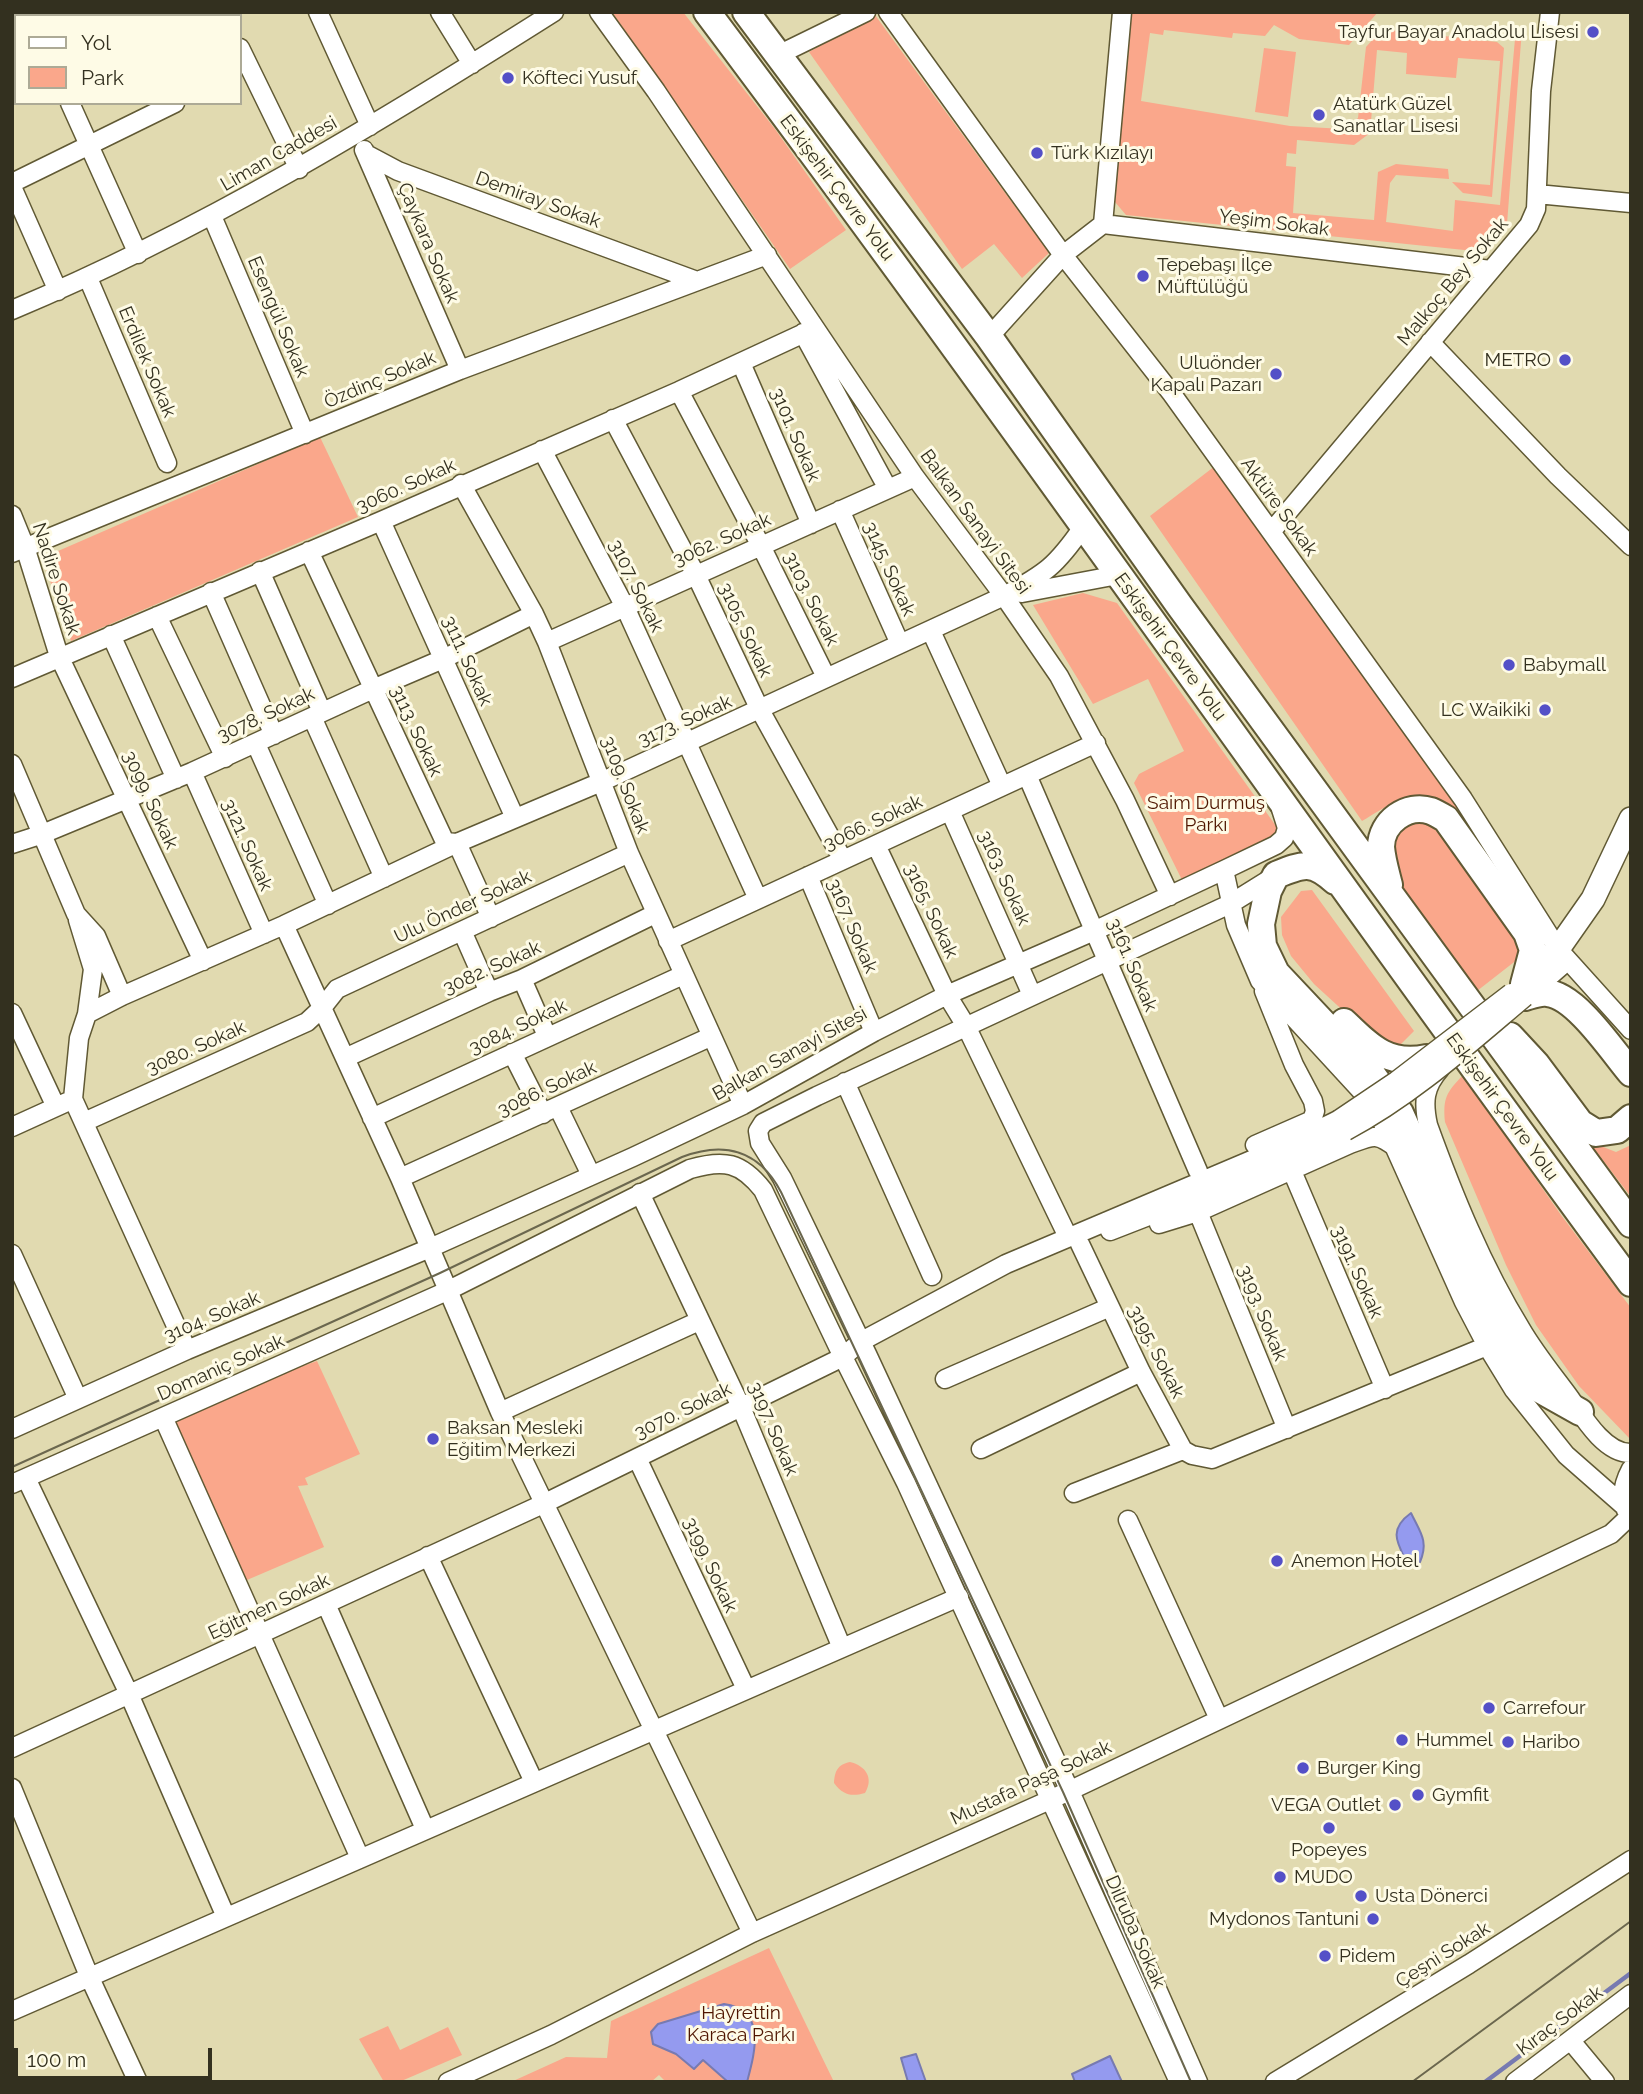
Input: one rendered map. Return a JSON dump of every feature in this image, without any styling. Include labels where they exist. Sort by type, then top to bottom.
[{"type":"highway","name":"Eskişehir Çevre Yolu","points":[[707,12],[945,333],[1344,890],[1631,1283]]},
{"type":"highway","name":"Eskişehir Çevre Yolu","points":[[746,12],[989,337],[1188,616],[1631,1224]]},
{"type":"highway","points":[[1392,897],[1381,846],[1384,831],[1393,818],[1408,811],[1429,810],[1446,819],[1527,933],[1533,950],[1520,991],[1549,993],[1575,1007],[1631,1073]]},
{"type":"highway","points":[[1344,890],[1321,868],[1299,865],[1276,876],[1268,891],[1261,924],[1263,946],[1276,972],[1374,1077],[1399,1113],[1483,1296],[1511,1349],[1539,1389],[1580,1412]]},
{"type":"highway","points":[[1344,890],[1314,878],[1301,880],[1292,886],[1279,903],[1276,916],[1276,936],[1281,951],[1292,968],[1368,1045],[1383,1055],[1408,1062],[1434,1063]]},
{"type":"highway","points":[[1465,998],[1512,1038],[1536,1064],[1580,1123],[1596,1133],[1617,1130],[1631,1118]]},
{"type":"main road","points":[[1520,991],[1563,955],[1631,819]]},
{"type":"street","name":"Çaykara Sokak","points":[[318,12],[364,130],[366,154],[460,370]]},
{"type":"street","points":[[440,12],[472,64]]},
{"type":"street","name":"Liman Caddesi","points":[[12,310],[138,254],[299,169],[554,12]]},
{"type":"street","points":[[599,12],[767,254],[809,330],[888,489]]},
{"type":"street","points":[[778,55],[866,12]]},
{"type":"street","name":"Aktüre Sokak","points":[[888,12],[1063,255],[1172,394],[1463,799],[1563,955],[1631,1030]]},
{"type":"street","points":[[989,337],[1063,255],[1103,224],[1122,12]]},
{"type":"street","name":"Malkoç Bey Sokak","points":[[1271,532],[1530,225],[1536,209],[1541,91],[1550,12]]},
{"type":"street","points":[[244,69],[299,169]]},
{"type":"street","points":[[71,105],[138,254]]},
{"type":"street","points":[[58,291],[12,185],[171,105]]},
{"type":"street","name":"Demiray Sokak","points":[[366,154],[398,171],[697,281]]},
{"type":"street","points":[[1536,194],[1631,203]]},
{"type":"street","name":"Esengül Sokak","points":[[212,216],[305,434]]},
{"type":"street","name":"Yeşim Sokak","points":[[1103,224],[1491,270]]},
{"type":"street","points":[[12,234],[30,227]]},
{"type":"street","name":"Özdinç Sokak","points":[[19,550],[460,370],[767,254]]},
{"type":"street","name":"Erdilek Sokak","points":[[88,278],[167,463]]},
{"type":"street","name":"3060. Sokak","points":[[12,678],[679,391],[809,330]]},
{"type":"street","name":"Balkan Sanayi Sitesi","points":[[809,330],[1004,596],[1059,676],[1096,743],[1170,896]]},
{"type":"street","points":[[1430,342],[1558,477],[1631,546]]},
{"type":"street","name":"3101. Sokak","points":[[741,363],[811,524]]},
{"type":"street","name":"3103. Sokak","points":[[679,391],[826,677]]},
{"type":"street","name":"3105. Sokak","points":[[613,419],[696,575],[760,710],[843,860]]},
{"type":"street","name":"3107. Sokak","points":[[542,450],[625,607],[758,899]]},
{"type":"street","name":"3062. Sokak","points":[[547,642],[915,477]]},
{"type":"street","name":"3109. Sokak","points":[[461,484],[547,642],[629,853],[743,1105]]},
{"type":"street","name":"3145. Sokak","points":[[840,510],[900,644]]},
{"type":"street","name":"Nadire Sokak","points":[[12,515],[19,550],[58,656]]},
{"type":"street","name":"3111. Sokak","points":[[381,521],[515,818]]},
{"type":"street","name":"3173. Sokak","points":[[87,1014],[328,905],[457,843],[760,710],[1004,596],[1049,570],[1063,557],[1083,527]]},
{"type":"street","name":"3113. Sokak","points":[[309,551],[445,842],[457,843],[491,918]]},
{"type":"street","points":[[260,571],[384,878]]},
{"type":"street","points":[[1004,596],[1118,575]]},
{"type":"street","points":[[211,592],[274,735]]},
{"type":"street","name":"3078. Sokak","points":[[12,844],[40,835],[225,758],[373,688],[443,659],[534,614]]},
{"type":"street","points":[[157,616],[225,758]]},
{"type":"street","points":[[931,631],[1002,786]]},
{"type":"street","name":"3121. Sokak","points":[[111,635],[264,934]]},
{"type":"street","name":"3099. Sokak","points":[[58,656],[203,961]]},
{"type":"street","name":"3066. Sokak","points":[[668,941],[1096,743]]},
{"type":"street","points":[[256,744],[328,905]]},
{"type":"street","points":[[12,764],[40,835],[76,914],[93,969],[87,1014],[79,1038],[73,1099],[187,1350]]},
{"type":"street","name":"3161. Sokak","points":[[1027,775],[1198,1171]]},
{"type":"street","name":"Balkan Sanayi Sitesi","points":[[430,1248],[743,1105],[947,995],[1094,931],[1276,845],[1284,838],[1287,828],[1275,793]]},
{"type":"street","name":"3163. Sokak","points":[[950,811],[1032,995]]},
{"type":"street","name":"3165. Sokak","points":[[876,845],[947,995],[966,1026]]},
{"type":"street","name":"Ulu Önder Sokak","points":[[322,1008],[337,989],[629,853]]},
{"type":"street","points":[[1074,1240],[1198,1171],[1312,1120],[1315,1111],[1313,1101],[1294,1065],[1236,925],[1224,870]]},
{"type":"street","name":"3167. Sokak","points":[[808,876],[874,1032]]},
{"type":"street","points":[[1198,2082],[1069,1789],[864,1348],[782,1178],[760,1143],[758,1132],[764,1123],[774,1118],[1230,904],[1276,876]]},
{"type":"street","points":[[76,914],[96,936],[122,996]]},
{"type":"street","name":"3082. Sokak","points":[[345,1058],[522,979],[656,914]]},
{"type":"street","points":[[284,925],[400,1178],[500,1412],[752,1933]]},
{"type":"street","points":[[462,931],[489,992]]},
{"type":"street","name":"3084. Sokak","points":[[372,1118],[683,975]]},
{"type":"street","points":[[522,979],[547,1036]]},
{"type":"street","points":[[1260,981],[1363,1093],[1395,1147],[1464,1302],[1514,1390],[1566,1455],[1628,1514]]},
{"type":"street","points":[[1074,1240],[1118,1227],[1241,1180],[1342,1125],[1363,1105],[1434,1063],[1520,991]]},
{"type":"street","name":"3080. Sokak","points":[[84,1122],[307,1022],[322,1008]]},
{"type":"street","points":[[12,1013],[56,1107]]},
{"type":"street","name":"3195. Sokak","points":[[966,1026],[1141,1372],[1184,1450]]},
{"type":"street","name":"3086. Sokak","points":[[400,1178],[710,1037]]},
{"type":"street","points":[[512,1053],[591,1175]]},
{"type":"street","points":[[1434,1063],[1425,1091],[1424,1108],[1435,1145],[1497,1286],[1521,1329],[1580,1412],[1607,1444],[1623,1453],[1631,1453]]},
{"type":"street","points":[[845,1083],[932,1276]]},
{"type":"street","points":[[12,1127],[73,1099]]},
{"type":"street","points":[[1131,1209],[1342,1125]]},
{"type":"street","points":[[1118,1227],[1146,1228],[1198,1212],[1373,1136],[1382,1136],[1395,1147]]},
{"type":"street","name":"Domaniç Sokak","points":[[19,1481],[447,1291],[690,1169],[724,1163]]},
{"type":"street","name":"Dilruba Sokak","points":[[724,1163],[742,1168],[764,1190],[906,1483],[1180,2082]]},
{"type":"street","name":"3191. Sokak","points":[[1292,1171],[1385,1389]]},
{"type":"street","name":"3197. Sokak","points":[[640,1193],[741,1406],[842,1648]]},
{"type":"street","name":"3193. Sokak","points":[[1198,1212],[1287,1429]]},
{"type":"street","name":"3070. Sokak","points":[[543,1504],[864,1348],[1006,1264],[1074,1240]]},
{"type":"street","name":"3104. Sokak","points":[[12,1429],[187,1350],[430,1248]]},
{"type":"street","points":[[12,1254],[78,1399]]},
{"type":"street","points":[[945,1379],[1110,1307]]},
{"type":"street","points":[[500,1412],[699,1321]]},
{"type":"street","points":[[1074,1493],[1184,1450],[1212,1460],[1487,1346]]},
{"type":"street","points":[[981,1449],[1141,1372]]},
{"type":"street","points":[[163,1418],[360,1858]]},
{"type":"street","name":"3199. Sokak","points":[[637,1458],[746,1689]]},
{"type":"street","points":[[1628,1514],[1623,1484],[1631,1469]]},
{"type":"street","points":[[19,1481],[129,1695],[226,1917]]},
{"type":"street","name":"Eğitmen Sokak","points":[[12,1748],[543,1504]]},
{"type":"street","name":"Mustafa Paşa Sokak","points":[[448,2082],[551,2035],[752,1933],[1052,1799],[1611,1534],[1628,1514]]},
{"type":"street","points":[[1128,1520],[1219,1719]]},
{"type":"street","points":[[428,1556],[534,1782]]},
{"type":"street","points":[[12,2011],[959,1597]]},
{"type":"street","points":[[326,1604],[425,1829]]},
{"type":"street","points":[[12,1788],[89,1976],[138,2082]]},
{"type":"street","name":"Çeşni Sokak","points":[[1275,2082],[1469,1964],[1631,1860]]},
{"type":"street","name":"Kıraç Sokak","points":[[1515,2082],[1630,1996]]},
{"type":"street","points":[[1571,2040],[1605,2082]]},
{"type":"green space","points":[[612,12],[683,12],[775,129],[846,230],[790,269]]},
{"type":"green space","points":[[1131,12],[1378,12],[1349,45],[1299,39],[1274,25],[1265,36],[1233,33],[1232,38],[1164,30],[1163,35],[1150,33],[1141,101],[1290,126],[1344,129],[1358,118],[1366,47],[1382,29],[1497,42],[1504,48],[1492,197],[1463,193],[1452,182],[1490,185],[1500,61],[1458,58],[1456,78],[1406,74],[1407,53],[1377,50],[1370,133],[1354,145],[1297,140],[1296,154],[1287,153],[1286,166],[1296,167],[1293,213],[1374,220],[1378,172],[1396,164],[1448,169],[1449,179],[1396,175],[1390,183],[1386,222],[1453,231],[1455,200],[1500,205],[1516,28],[1522,29],[1507,224],[1487,245],[1474,251],[1126,215],[1115,202]]},
{"type":"green space","points":[[875,15],[1049,253],[1022,278],[994,244],[962,269],[809,52]]},
{"type":"green space","points":[[1264,48],[1296,52],[1288,117],[1255,112]]},
{"type":"green space","points":[[320,437],[358,517],[71,641],[42,558]]},
{"type":"green space","points":[[1215,466],[1460,811],[1432,798],[1410,797],[1399,800],[1362,821],[1150,516]]},
{"type":"green space","name":"Saim Durmuş Parkı","points":[[1083,593],[1117,603],[1281,833],[1184,884],[1134,783],[1139,774],[1184,751],[1148,679],[1093,704],[1033,605]]},
{"type":"green space","points":[[1431,815],[1525,943],[1518,959],[1477,991],[1389,873],[1387,832]]},
{"type":"green space","points":[[1312,890],[1414,1031],[1400,1045],[1373,1038],[1314,984],[1291,956],[1282,935],[1281,917],[1301,891]]},
{"type":"green space","points":[[1463,1075],[1561,1215],[1631,1308],[1631,1440],[1579,1386],[1536,1325],[1506,1265],[1445,1122],[1447,1096]]},
{"type":"green space","points":[[1588,1141],[1616,1152],[1631,1145],[1631,1197]]},
{"type":"green space","points":[[317,1361],[360,1454],[305,1478],[308,1485],[298,1486],[324,1547],[240,1583],[167,1424],[258,1382]]},
{"type":"green space","points":[[850,1762],[867,1773],[869,1782],[865,1793],[848,1794],[834,1783],[838,1769]]},
{"type":"green space","name":"Hayrettin Karaca Parkı","points":[[769,1948],[834,2082],[666,2082],[659,2075],[651,2082],[511,2082],[566,2057],[607,2058],[611,2021]]},
{"type":"green space","points":[[388,2026],[400,2050],[448,2027],[462,2055],[399,2082],[384,2082],[359,2039]]},
{"type":"water","points":[[1411,1513],[1424,1548],[1420,1562],[1409,1567],[1399,1545],[1397,1532],[1403,1520]]},
{"type":"water","points":[[724,2004],[747,2014],[752,2023],[755,2046],[747,2082],[728,2082],[703,2060],[694,2069],[676,2054],[653,2044],[651,2032],[658,2024]]},
{"type":"water","points":[[916,2054],[926,2082],[908,2082],[901,2058]]},
{"type":"water","points":[[1110,2056],[1122,2082],[1075,2082],[1072,2074]]},
{"type":"waterway","points":[[1485,2082],[1631,1973]]},
{"type":"tram line","points":[[12,1467],[440,1273],[682,1157],[697,1152],[726,1150],[751,1158],[772,1178],[781,1192],[1063,1792],[1191,2082]]},
{"type":"tram line","points":[[1412,2082],[1631,1921]]},
{"type":"place","name":"Tayfur Bayar Anadolu Lisesi","points":[[1593,32]]},
{"type":"place","name":"Köfteci Yusuf","points":[[508,78]]},
{"type":"place","name":"Atatürk Güzel Sanatlar Lisesi","points":[[1319,115]]},
{"type":"place","name":"Türk Kızılayı","points":[[1037,153]]},
{"type":"place","name":"Tepebaşı İlçe Müftülüğü","points":[[1143,276]]},
{"type":"place","name":"METRO","points":[[1565,360]]},
{"type":"place","name":"Uluönder Kapalı Pazarı","points":[[1276,374]]},
{"type":"place","name":"Babymall","points":[[1509,665]]},
{"type":"place","name":"LC Waikiki","points":[[1545,710]]},
{"type":"place","name":"Baksan Mesleki Eğitim Merkezi","points":[[433,1439]]},
{"type":"place","name":"Anemon Hotel","points":[[1277,1561]]},
{"type":"place","name":"Carrefour","points":[[1489,1708]]},
{"type":"place","name":"Hummel","points":[[1402,1740]]},
{"type":"place","name":"Haribo","points":[[1508,1742]]},
{"type":"place","name":"Burger King","points":[[1303,1768]]},
{"type":"place","name":"Gymfit","points":[[1418,1795]]},
{"type":"place","name":"VEGA Outlet","points":[[1395,1805]]},
{"type":"place","name":"Popeyes","points":[[1329,1828]]},
{"type":"place","name":"MUDO","points":[[1280,1877]]},
{"type":"place","name":"Usta Dönerci","points":[[1361,1896]]},
{"type":"place","name":"Mydonos Tantuni","points":[[1373,1919]]},
{"type":"place","name":"Pidem","points":[[1325,1956]]}]
